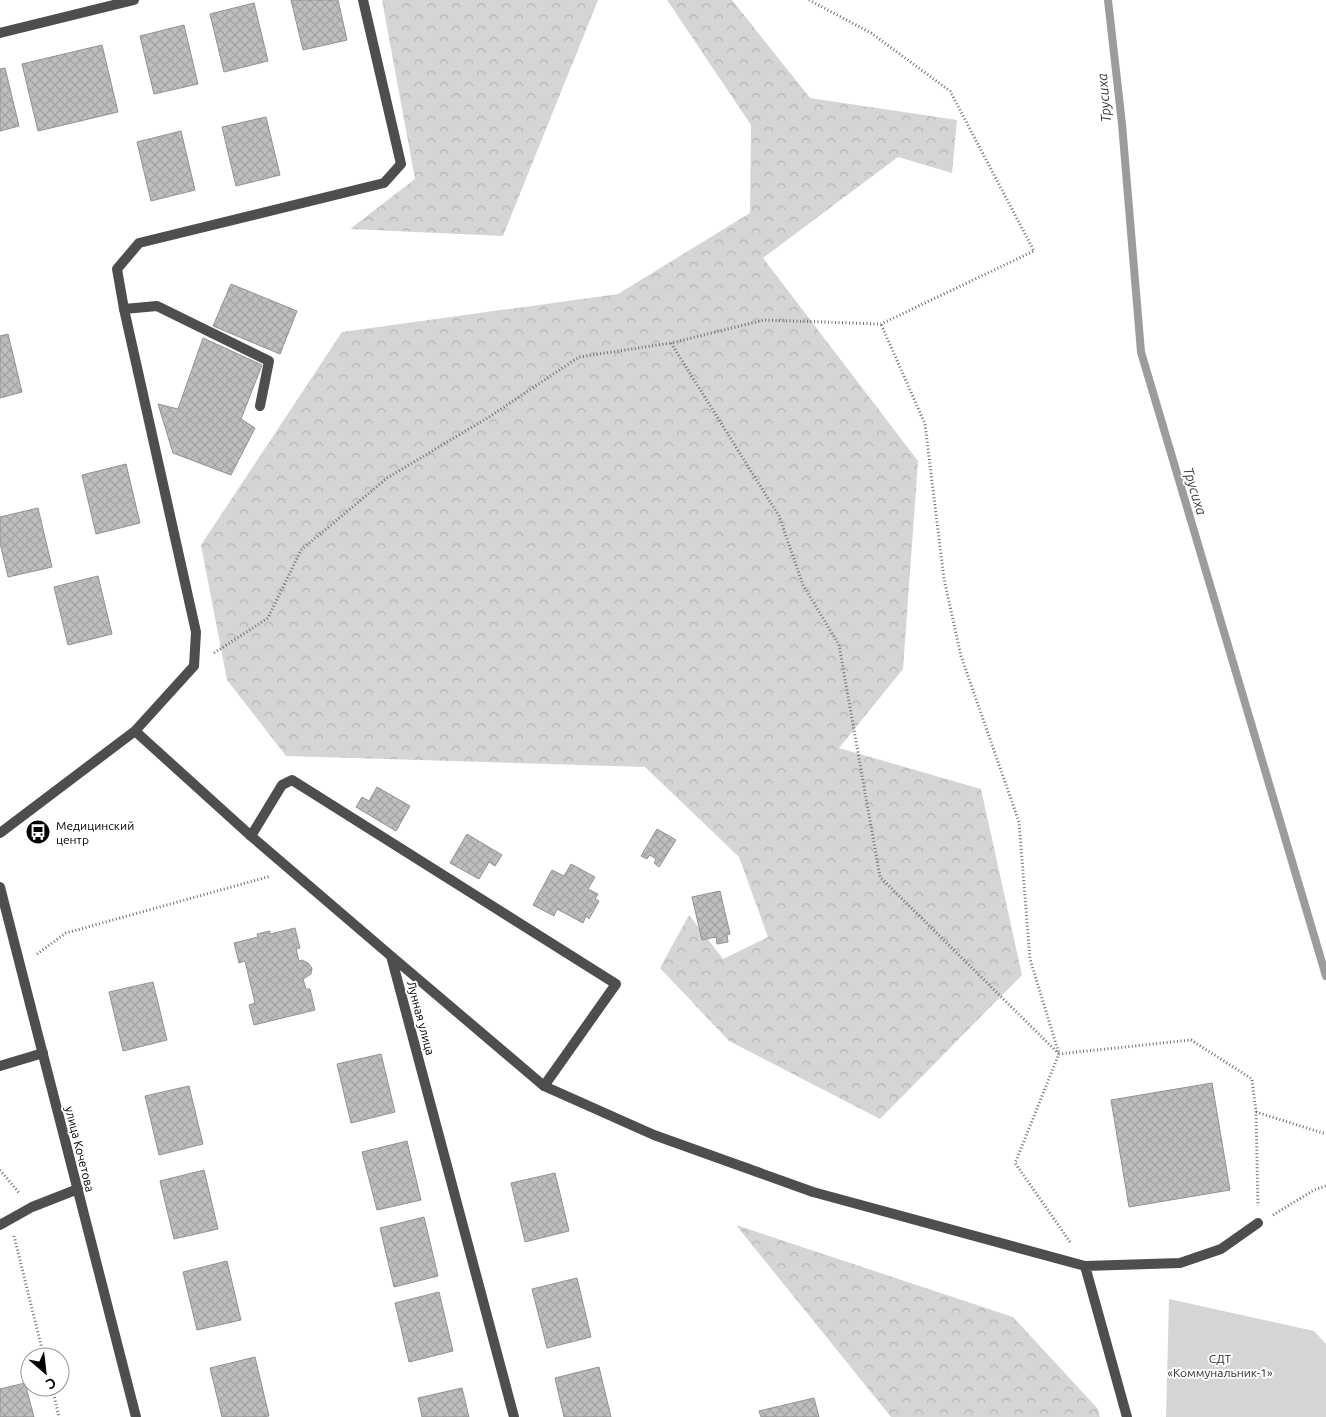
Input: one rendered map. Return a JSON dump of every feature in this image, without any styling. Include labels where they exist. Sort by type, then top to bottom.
[{"type":"street","points":[[0,33],[134,0]]},
{"type":"street","points":[[0,833],[135,730],[194,666],[196,632],[124,309],[117,269],[139,243],[384,183],[401,164],[363,0]]},
{"type":"street","points":[[124,309],[157,306],[269,361],[260,406]]},
{"type":"street","points":[[135,730],[290,870],[544,1086],[654,1135],[813,1192],[1085,1266],[1180,1263],[1222,1249],[1258,1223]]},
{"type":"street","points":[[251,836],[282,785],[292,780],[616,984],[544,1086]]},
{"type":"street","name":"улица Кочетова","points":[[0,887],[136,1417]]},
{"type":"street","name":"Лунная улица","points":[[391,956],[514,1417]]},
{"type":"street","points":[[0,1066],[43,1053]]},
{"type":"street","points":[[0,1225],[32,1208],[78,1189]]},
{"type":"street","points":[[1085,1266],[1127,1417]]},
{"type":"path","points":[[194,666],[268,618],[301,550],[387,478],[489,417],[579,357],[671,343],[764,320],[881,324],[1034,251],[950,91],[871,32],[809,0]]},
{"type":"path","points":[[881,324],[925,424],[944,579],[961,656],[1019,822],[1030,959],[1059,1054],[1015,1163],[1085,1266]]},
{"type":"path","points":[[671,343],[778,516],[803,585],[839,645],[880,877],[1059,1054]]},
{"type":"path","points":[[20,966],[66,933],[290,870]]},
{"type":"path","points":[[1059,1054],[1191,1040],[1252,1080],[1256,1112],[1258,1223],[1314,1190],[1326,1186]]},
{"type":"path","points":[[1256,1112],[1326,1134]]},
{"type":"path","points":[[0,1170],[32,1208]]},
{"type":"path","points":[[10,1219],[42,1347]]},
{"type":"path","points":[[54,1397],[59,1417]]},
{"type":"green space","points":[[382,0],[598,0],[503,236],[350,229],[415,179]]},
{"type":"green space","points":[[667,0],[732,0],[810,98],[957,120],[952,173],[898,157],[763,258],[918,461],[903,669],[839,748],[981,789],[1022,975],[880,1119],[729,1041],[660,968],[689,915],[723,959],[768,937],[739,857],[645,767],[286,756],[227,680],[201,545],[342,332],[618,294],[750,213],[751,125]]},
{"type":"green space","points":[[736,1225],[1013,1317],[1098,1409],[1100,1417],[891,1417]]},
{"type":"green space","name":"СДТ «Коммунальник-1»","points":[[1169,1299],[1314,1331],[1326,1344],[1326,1417],[1166,1417]]},
{"type":"building","points":[[291,0],[338,0],[347,40],[303,50]]},
{"type":"building","points":[[254,3],[268,61],[224,72],[210,14]]},
{"type":"building","points":[[184,25],[198,84],[154,94],[140,36]]},
{"type":"building","points":[[102,45],[118,112],[38,131],[22,64]]},
{"type":"building","points":[[5,68],[19,126],[0,131],[0,69]]},
{"type":"building","points":[[266,117],[280,175],[236,186],[222,127]]},
{"type":"building","points":[[181,131],[195,190],[151,201],[137,142]]},
{"type":"building","points":[[231,284],[297,311],[280,354],[213,326]]},
{"type":"building","points":[[8,334],[22,392],[0,398],[0,336]]},
{"type":"building","points":[[203,338],[262,365],[241,419],[255,428],[231,475],[173,453],[158,404],[178,409]]},
{"type":"building","points":[[126,464],[140,523],[96,534],[82,475]]},
{"type":"building","points":[[38,508],[52,567],[8,577],[0,543],[0,517]]},
{"type":"building","points":[[98,576],[112,634],[68,645],[54,587]]},
{"type":"building","points":[[377,787],[410,806],[396,831],[356,807],[362,797],[369,801]]},
{"type":"building","points":[[657,829],[676,840],[659,867],[654,863],[656,859],[650,855],[647,859],[641,856]]},
{"type":"building","points":[[467,834],[502,855],[495,866],[489,862],[479,879],[450,863]]},
{"type":"building","points":[[571,864],[595,877],[588,889],[598,894],[595,899],[599,901],[589,919],[586,916],[583,923],[557,909],[554,916],[533,905],[552,870],[564,876]]},
{"type":"building","points":[[720,891],[730,934],[727,935],[728,942],[717,944],[716,937],[702,940],[692,897]]},
{"type":"building","points":[[295,928],[300,948],[296,949],[299,961],[302,960],[308,963],[312,968],[311,974],[303,979],[306,989],[310,989],[315,1010],[254,1025],[249,1005],[255,1003],[245,961],[239,963],[234,943],[258,937],[257,934],[270,931],[270,934]]},
{"type":"building","points":[[153,982],[167,1040],[123,1051],[109,992]]},
{"type":"building","points":[[381,1054],[395,1112],[351,1123],[337,1064]]},
{"type":"building","points":[[1212,1083],[1230,1190],[1129,1207],[1111,1100]]},
{"type":"building","points":[[189,1086],[203,1144],[159,1155],[145,1096]]},
{"type":"building","points":[[407,1141],[421,1200],[377,1210],[362,1152]]},
{"type":"building","points":[[204,1170],[218,1229],[174,1239],[160,1181]]},
{"type":"building","points":[[555,1173],[569,1231],[525,1242],[511,1183]]},
{"type":"building","points":[[424,1217],[438,1276],[394,1287],[380,1228]]},
{"type":"building","points":[[227,1261],[241,1320],[197,1330],[183,1272]]},
{"type":"building","points":[[577,1278],[591,1337],[547,1348],[532,1289]]},
{"type":"building","points":[[439,1292],[453,1351],[409,1362],[395,1303]]},
{"type":"building","points":[[255,1357],[269,1416],[222,1417],[210,1368]]},
{"type":"building","points":[[599,1367],[611,1417],[564,1417],[555,1378]]},
{"type":"building","points":[[20,1384],[20,1397],[29,1397],[34,1417],[0,1417],[0,1389]]},
{"type":"building","points":[[462,1388],[469,1417],[422,1417],[418,1398]]},
{"type":"building","points":[[814,1398],[819,1417],[761,1417],[759,1411]]},
{"type":"waterway","name":"Трусиха","points":[[1108,0],[1122,124],[1141,352],[1326,976]]},
{"type":"place","name":"Медицинский центр","points":[[38,832]]}]
